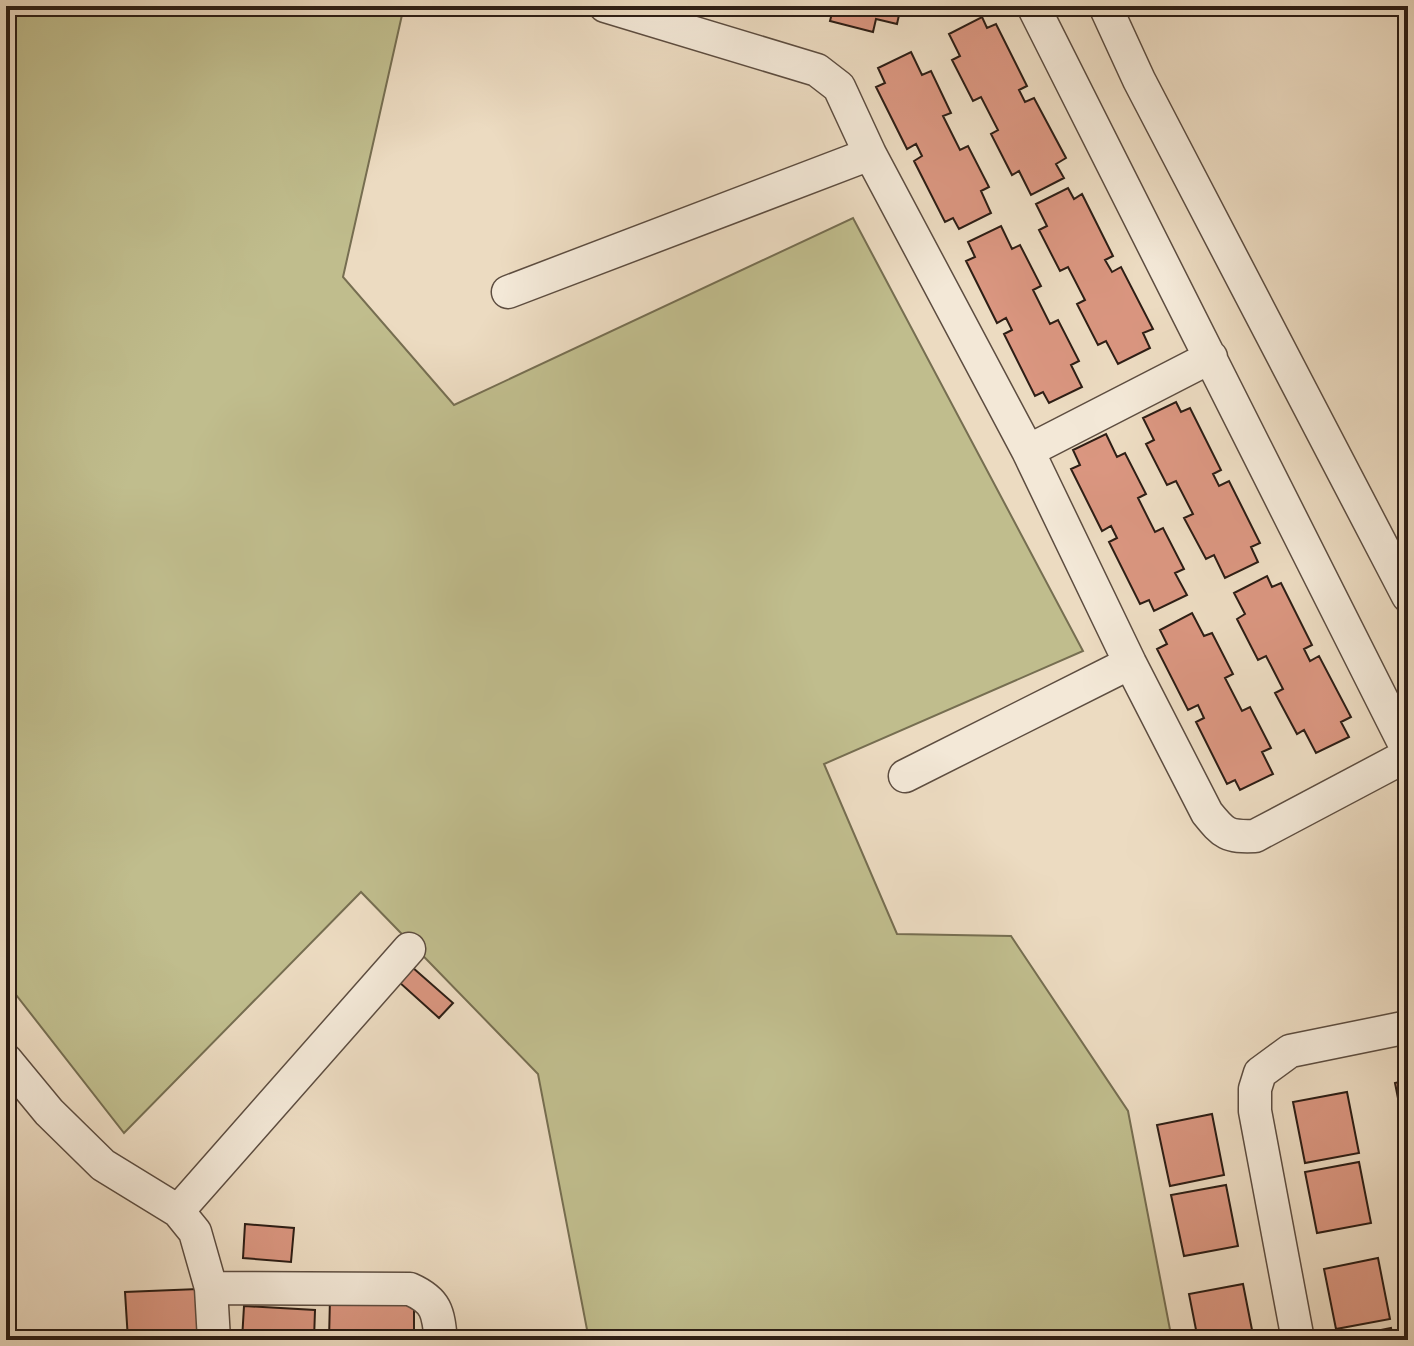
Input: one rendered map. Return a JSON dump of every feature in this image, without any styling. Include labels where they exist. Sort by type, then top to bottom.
[{"type":"street","points":[[605,6],[817,70],[839,87],[870,154],[1028,451],[1130,663],[1207,813],[1221,831],[1234,837],[1255,836],[1408,753],[1033,6]]},
{"type":"street","points":[[1105,6],[1139,80],[1408,596]]},
{"type":"street","points":[[508,292],[870,154]]},
{"type":"street","points":[[1028,451],[1211,357]]},
{"type":"street","points":[[905,776],[1130,663]]},
{"type":"street","points":[[178,1211],[409,949]]},
{"type":"street","points":[[1298,1340],[1255,1111],[1255,1089],[1260,1073],[1290,1051],[1408,1027]]},
{"type":"street","points":[[6,1060],[49,1112],[103,1165],[178,1211],[195,1232],[211,1288],[214,1340]]},
{"type":"street","points":[[211,1288],[410,1289],[426,1296],[436,1308],[441,1340]]},
{"type":"shaded area","points":[[6,6],[404,6],[343,277],[454,405],[853,218],[1083,651],[824,764],[897,934],[1011,936],[1128,1111],[1172,1340],[589,1340],[538,1074],[361,892],[124,1133],[6,982]]},
{"type":"building","points":[[822,6],[901,6],[897,24],[876,19],[873,32],[830,21],[833,9]]},
{"type":"building","points":[[982,17],[987,28],[996,24],[1027,86],[1019,90],[1025,102],[1034,98],[1066,158],[1056,164],[1064,178],[1031,195],[1019,171],[1012,175],[991,134],[998,130],[981,97],[973,101],[952,60],[960,56],[949,34]]},
{"type":"building","points":[[911,52],[922,75],[931,71],[951,113],[943,116],[960,150],[968,146],[989,187],[981,191],[991,213],[959,229],[953,218],[945,222],[914,161],[922,156],[916,144],[907,149],[876,87],[885,83],[878,68]]},
{"type":"building","points":[[1068,188],[1074,199],[1082,194],[1113,256],[1105,260],[1112,272],[1121,267],[1153,329],[1143,333],[1150,348],[1118,364],[1106,341],[1098,345],[1077,304],[1085,300],[1068,267],[1060,271],[1039,230],[1047,226],[1036,204]]},
{"type":"building","points":[[1001,226],[1012,249],[1020,245],[1041,286],[1033,290],[1050,324],[1058,320],[1079,361],[1071,365],[1082,387],[1049,403],[1043,392],[1035,396],[1004,334],[1012,330],[1006,318],[997,323],[966,261],[975,257],[968,242]]},
{"type":"building","points":[[1176,402],[1181,412],[1190,408],[1221,470],[1213,474],[1219,486],[1229,481],[1260,543],[1251,547],[1258,562],[1225,578],[1214,555],[1206,559],[1184,518],[1193,514],[1176,481],[1167,485],[1146,444],[1154,440],[1143,418]]},
{"type":"building","points":[[1106,434],[1117,457],[1125,453],[1146,494],[1138,498],[1155,532],[1163,528],[1184,569],[1175,573],[1187,595],[1154,611],[1149,600],[1140,604],[1109,542],[1117,538],[1111,526],[1102,531],[1071,469],[1080,465],[1073,450]]},
{"type":"building","points":[[1267,576],[1272,587],[1281,583],[1312,645],[1304,649],[1310,661],[1319,656],[1351,717],[1341,722],[1349,737],[1316,753],[1304,730],[1297,734],[1275,693],[1283,689],[1266,656],[1258,660],[1237,619],[1245,614],[1234,593]]},
{"type":"building","points":[[1192,613],[1204,636],[1212,633],[1233,674],[1225,678],[1242,711],[1250,707],[1271,748],[1262,752],[1273,774],[1240,790],[1235,780],[1227,784],[1196,722],[1204,718],[1198,705],[1188,710],[1157,649],[1167,644],[1160,630]]},
{"type":"building","points":[[412,967],[453,1003],[439,1018],[399,982]]},
{"type":"building","points":[[1408,1080],[1408,1144],[1407,1144],[1395,1083]]},
{"type":"building","points":[[1347,1092],[1359,1153],[1305,1163],[1293,1102]]},
{"type":"building","points":[[1212,1114],[1224,1175],[1170,1186],[1157,1125]]},
{"type":"building","points":[[1359,1162],[1371,1223],[1317,1233],[1305,1172]]},
{"type":"building","points":[[1226,1185],[1238,1246],[1184,1256],[1171,1195]]},
{"type":"building","points":[[245,1224],[294,1228],[291,1262],[243,1258]]},
{"type":"building","points":[[1378,1258],[1390,1319],[1336,1329],[1324,1269]]},
{"type":"building","points":[[1243,1284],[1254,1340],[1198,1340],[1189,1294]]},
{"type":"building","points":[[198,1289],[201,1340],[128,1340],[125,1292]]},
{"type":"building","points":[[330,1298],[414,1299],[414,1340],[329,1340]]},
{"type":"building","points":[[244,1306],[315,1310],[314,1340],[242,1340]]},
{"type":"building","points":[[1391,1328],[1393,1340],[1336,1339]]}]
